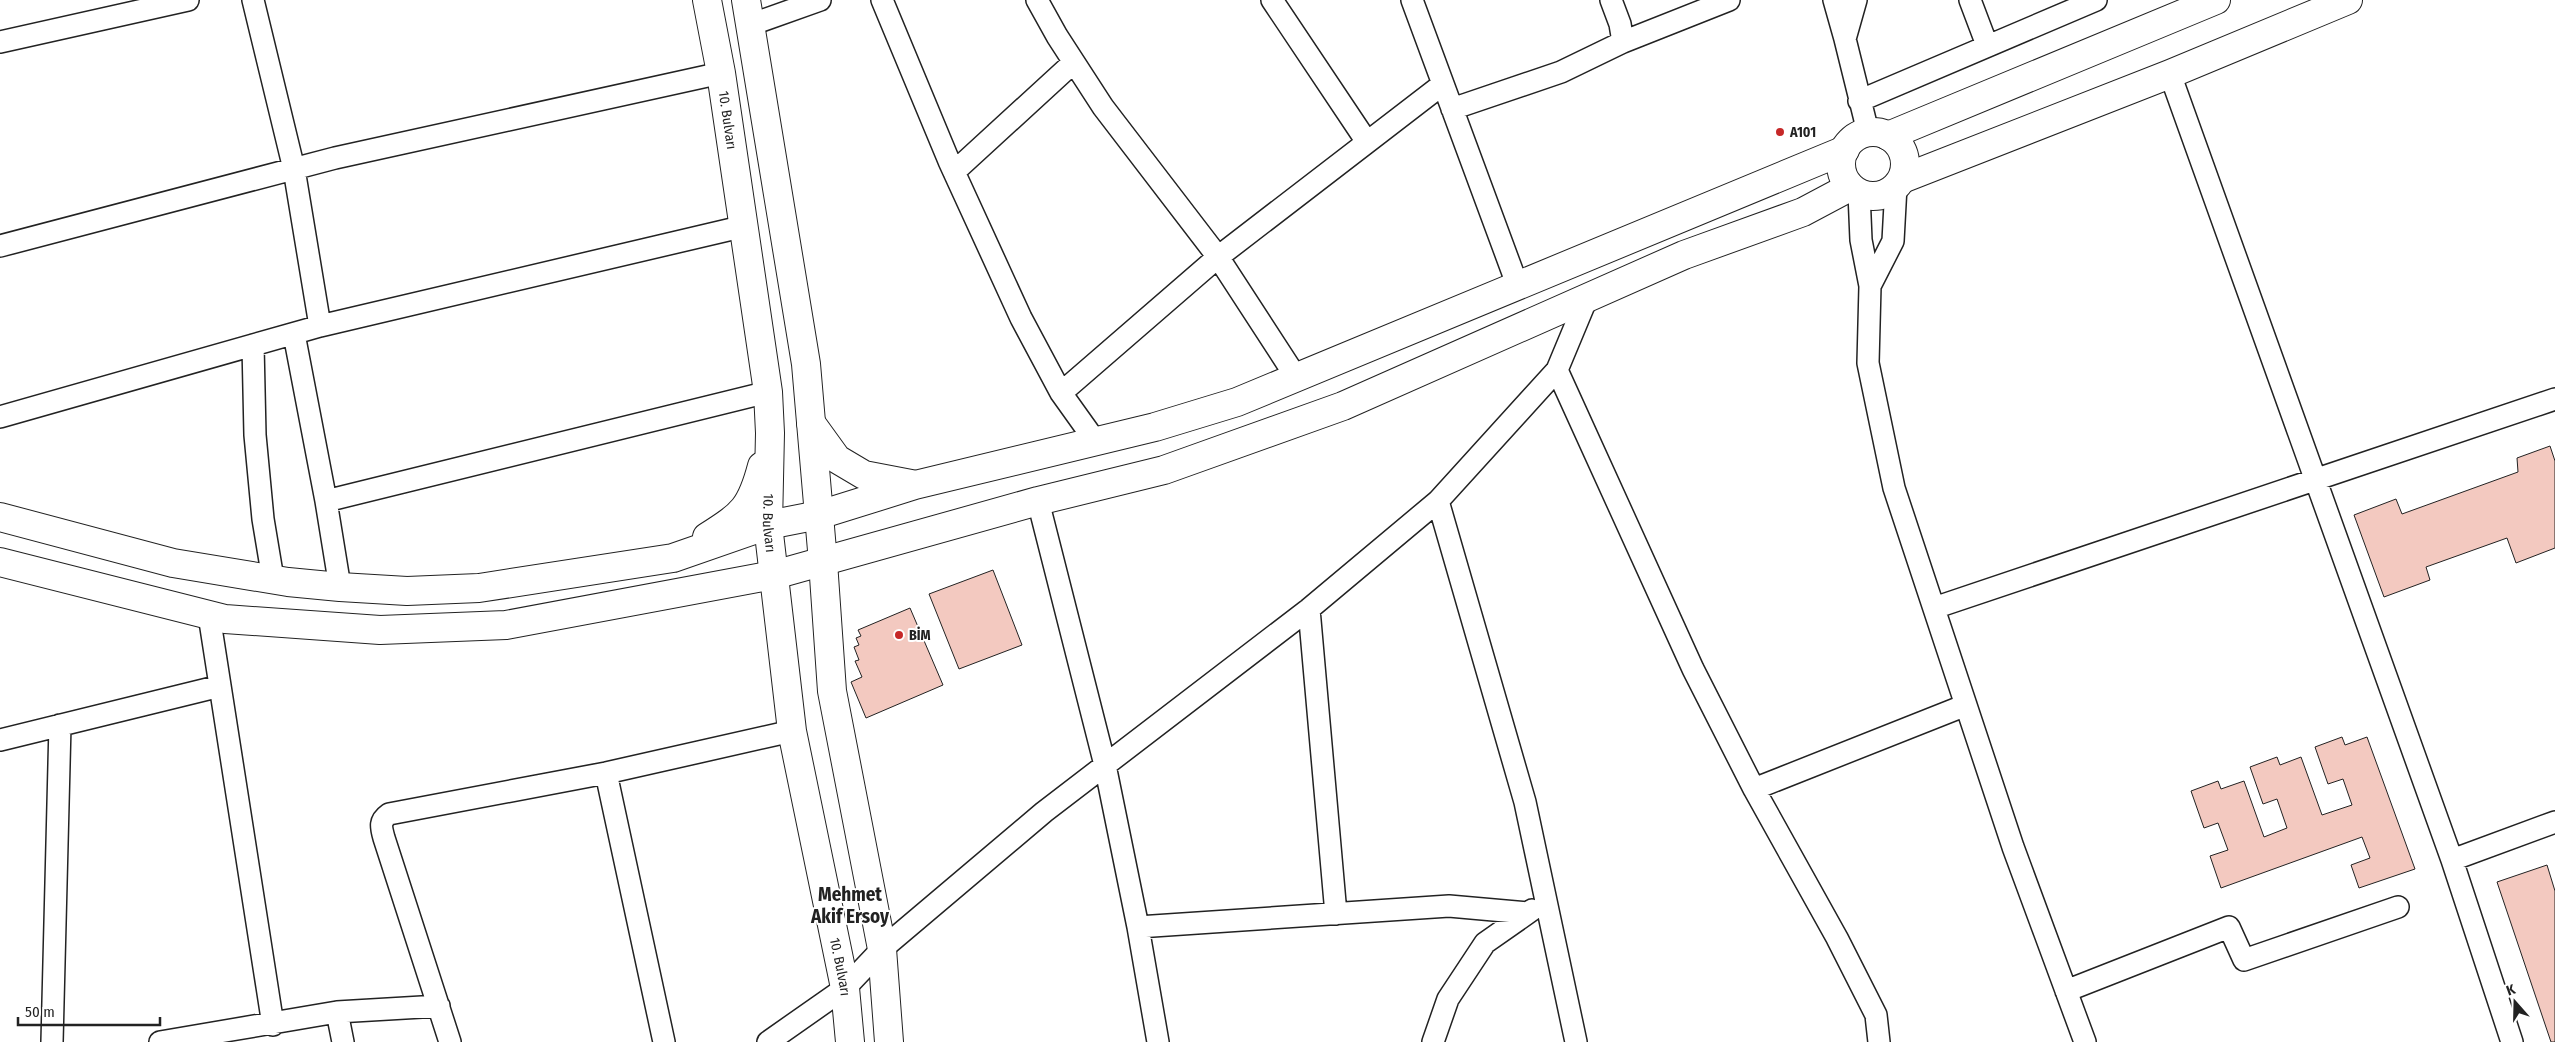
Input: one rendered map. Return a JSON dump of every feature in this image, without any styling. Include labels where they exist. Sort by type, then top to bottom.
[{"type":"main road","name":"10. Bulvarı","points":[[707,0],[722,73],[768,392],[770,433],[768,525],[792,731],[845,988],[850,1042]]},
{"type":"main road","points":[[1854,190],[1842,169],[1844,150],[1850,141],[1878,134],[2216,0]]},
{"type":"main road","points":[[0,562],[225,619],[380,630],[506,625],[774,575],[1038,501],[1164,470],[1343,406],[1684,255],[1803,212],[1854,190],[1878,196],[1899,183],[2348,0]]},
{"type":"main road","points":[[748,13],[806,364],[832,691],[882,949],[890,1042]]},
{"type":"main road","points":[[1878,134],[1896,141],[1905,159],[1899,183]]},
{"type":"main road","points":[[0,517],[173,563],[273,579],[340,587],[408,591],[478,588],[673,558],[768,525],[819,515],[915,485],[1096,442],[1237,402],[1517,284],[1844,150]]},
{"type":"main road","points":[[811,423],[837,459],[864,475],[915,485]]},
{"type":"main road","points":[[673,558],[736,518],[755,494],[770,433]]},
{"type":"street","points":[[0,42],[188,0]]},
{"type":"street","points":[[252,0],[294,170],[320,326]]},
{"type":"street","points":[[748,13],[820,0]]},
{"type":"street","points":[[882,0],[954,172],[1020,318],[1062,393],[1096,442]]},
{"type":"street","points":[[1038,0],[1103,107],[1218,257],[1296,377]]},
{"type":"street","points":[[1272,0],[1367,142]]},
{"type":"street","points":[[1412,0],[1517,284]]},
{"type":"street","points":[[1611,0],[1620,24],[1623,42]]},
{"type":"street","points":[[1452,109],[1561,72],[1623,42],[1729,0]]},
{"type":"street","points":[[1834,0],[1859,101],[1878,134]]},
{"type":"street","points":[[1845,39],[1856,0]]},
{"type":"street","points":[[1970,0],[1988,45]]},
{"type":"street","points":[[1859,101],[2096,0]]},
{"type":"street","points":[[954,172],[1074,62]]},
{"type":"street","points":[[0,246],[335,158],[722,73]]},
{"type":"street","points":[[2170,74],[2452,860],[2512,1042]]},
{"type":"street","points":[[1062,393],[1218,257],[1443,84]]},
{"type":"street","points":[[1870,286],[1893,241],[1899,183]]},
{"type":"street","points":[[1854,190],[1860,240],[1870,286],[1868,363],[1894,488],[2013,847],[2066,991],[2081,1041]]},
{"type":"street","points":[[0,417],[320,326],[745,226]]},
{"type":"street","points":[[768,1042],[845,988],[882,949],[1044,812],[1309,609],[1438,501],[1557,370],[1587,298]]},
{"type":"street","points":[[294,334],[326,501],[340,587]]},
{"type":"street","points":[[253,345],[255,435],[263,519],[273,579]]},
{"type":"street","points":[[1557,370],[1693,669],[1754,789],[1837,938],[1876,1015],[1880,1042]]},
{"type":"street","points":[[326,501],[768,392]]},
{"type":"street","points":[[1934,608],[2555,399]]},
{"type":"street","points":[[1038,501],[1104,765],[1138,927],[1158,1042]]},
{"type":"street","points":[[1438,501],[1525,802],[1576,1042]]},
{"type":"street","points":[[1309,609],[1336,914]]},
{"type":"street","points":[[208,615],[273,1024]]},
{"type":"street","points":[[0,740],[220,686]]},
{"type":"street","points":[[1754,789],[1966,706]]},
{"type":"street","points":[[52,1042],[60,725]]},
{"type":"street","points":[[450,1042],[384,838],[381,826],[383,819],[389,814],[606,773],[792,731]]},
{"type":"street","points":[[606,773],[664,1042]]},
{"type":"street","points":[[2452,860],[2555,822]]},
{"type":"street","points":[[1433,1042],[1448,999],[1486,943],[1546,900]]},
{"type":"street","points":[[1138,927],[1449,906],[1527,913]]},
{"type":"street","points":[[2066,991],[2229,927],[2244,960],[2398,907]]},
{"type":"street","points":[[160,1042],[337,1012],[439,1006]]},
{"type":"street","points":[[337,1012],[343,1042]]},
{"type":"building","points":[[2550,446],[2555,461],[2555,548],[2516,563],[2507,538],[2426,567],[2430,580],[2384,597],[2354,515],[2396,499],[2402,514],[2518,472],[2517,458]]},
{"type":"building","points":[[993,570],[1022,645],[959,669],[929,594]]},
{"type":"building","points":[[910,608],[943,685],[866,718],[851,682],[862,677],[855,661],[859,660],[854,647],[859,645],[856,638],[861,636],[858,630]]},
{"type":"building","points":[[2342,737],[2345,745],[2367,737],[2415,869],[2359,888],[2351,865],[2370,858],[2362,837],[2221,888],[2210,856],[2228,850],[2218,823],[2204,828],[2191,791],[2218,781],[2221,789],[2244,781],[2264,837],[2287,828],[2277,799],[2263,804],[2250,767],[2277,757],[2280,765],[2301,757],[2322,815],[2352,805],[2343,779],[2328,784],[2315,747]]},
{"type":"building","points":[[2547,865],[2555,891],[2555,1042],[2551,1042],[2497,882]]},
{"type":"place","name":"A101","points":[[1780,132]]},
{"type":"place","name":"BİM","points":[[899,635]]},
{"type":"district","name":"Mehmet Akif Ersoy","points":[[850,905]]}]
